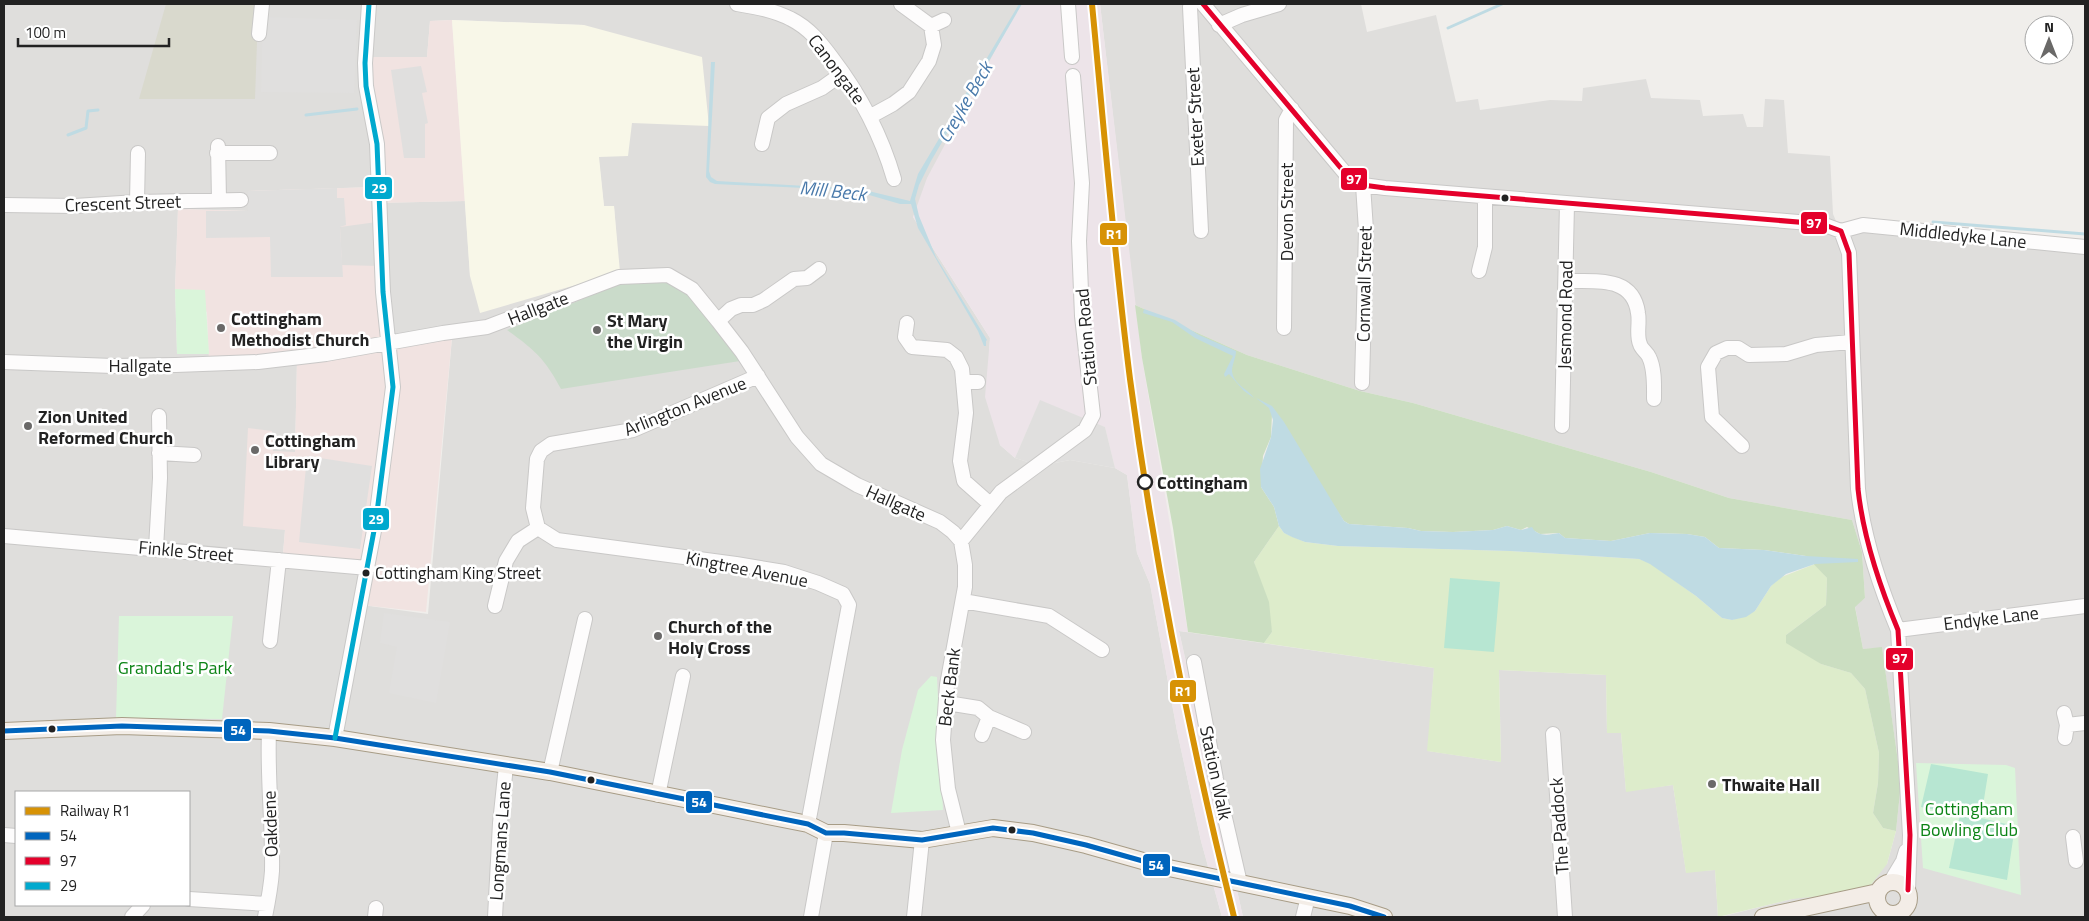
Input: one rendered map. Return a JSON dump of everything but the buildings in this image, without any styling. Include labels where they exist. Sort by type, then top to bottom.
[{"type":"main road","points":[[4,731],[122,726],[269,731],[336,738],[550,772],[808,824],[826,833],[922,840],[993,828],[1033,833],[1086,845],[1164,867],[1350,906],[1384,917]]},
{"type":"main road","points":[[1888,914],[1877,900],[1878,892],[1883,885],[1891,881],[1902,884],[1909,895],[1910,917]]},
{"type":"main road","points":[[1763,917],[1835,903],[1878,892]]},
{"type":"main road","points":[[1835,903],[1888,914],[1905,910],[1909,895]]},
{"type":"street","points":[[259,34],[262,4]]},
{"type":"street","points":[[336,738],[376,520],[393,387],[383,292],[377,144],[366,86],[365,63],[369,4]]},
{"type":"street","name":"Canongate","points":[[737,4],[770,10],[793,20],[816,37],[844,73],[871,116],[886,151],[894,181]]},
{"type":"street","points":[[1068,4],[1072,57]]},
{"type":"street","name":"Exeter Street","points":[[1191,4],[1201,230]]},
{"type":"street","points":[[1203,4],[1345,174],[1363,185],[1567,204],[1822,224],[1841,231],[1849,253],[1851,342],[1858,489],[1861,513],[1888,606],[1898,630],[1910,835],[1909,895]]},
{"type":"street","points":[[1219,25],[1242,15],[1278,4]]},
{"type":"street","points":[[871,116],[894,104],[909,92],[929,61],[934,45],[938,23],[899,5]]},
{"type":"street","points":[[759,143],[768,118],[786,104],[822,88],[844,73]]},
{"type":"street","name":"Station Road","points":[[961,540],[990,504],[1015,482],[1085,430],[1093,415],[1082,316],[1079,241],[1082,183],[1073,76]]},
{"type":"street","name":"Devon Street","points":[[1288,320],[1286,120],[1292,109]]},
{"type":"street","points":[[219,200],[218,150],[270,153]]},
{"type":"street","points":[[137,202],[138,153]]},
{"type":"street","name":"Cornwall Street","points":[[1362,383],[1366,230],[1363,185]]},
{"type":"street","points":[[1479,271],[1485,247],[1485,197]]},
{"type":"street","name":"Crescent Street","points":[[4,204],[76,206],[137,202],[241,200]]},
{"type":"street","name":"Jesmond Road","points":[[1561,426],[1567,204]]},
{"type":"street","name":"Middledyke Lane","points":[[1841,231],[1863,226],[2085,248]]},
{"type":"street","points":[[718,321],[732,309],[741,306],[753,306],[764,300],[794,279],[811,284],[819,268]]},
{"type":"street","name":"Hallgate","points":[[4,362],[113,366],[258,362],[326,354],[487,327],[619,277],[668,275],[692,289],[718,321],[758,376],[797,436],[821,464],[857,485],[940,522],[961,540]]},
{"type":"street","points":[[1566,281],[1611,282],[1626,288],[1636,303],[1639,315],[1640,344],[1649,357],[1654,376],[1652,399]]},
{"type":"street","points":[[907,323],[906,337],[912,347],[947,350],[956,357],[962,369],[966,413],[960,461],[961,468],[964,481],[990,504]]},
{"type":"street","points":[[1742,446],[1712,417],[1708,368],[1716,353],[1727,348],[1738,348],[1749,355],[1786,354],[1816,345],[1851,342]]},
{"type":"street","name":"Arlington Avenue","points":[[538,528],[533,508],[537,460],[542,450],[551,444],[633,430],[758,376]]},
{"type":"street","points":[[963,382],[978,382]]},
{"type":"street","points":[[156,548],[160,478],[159,416]]},
{"type":"street","points":[[159,452],[194,455]]},
{"type":"street","points":[[492,599],[506,561],[518,541],[538,528]]},
{"type":"street","name":"Kingtree Avenue","points":[[538,528],[557,540],[784,572],[818,583],[843,594],[849,605],[808,824]]},
{"type":"street","name":"Finkle Street","points":[[4,536],[368,568]]},
{"type":"street","name":"Beck Bank","points":[[959,833],[948,789],[943,740],[947,685],[958,616],[963,601],[965,565],[961,540]]},
{"type":"street","points":[[270,642],[279,560]]},
{"type":"street","points":[[963,601],[1049,616],[1102,650]]},
{"type":"street","name":"Endyke Lane","points":[[1898,630],[2085,606]]},
{"type":"street","points":[[550,772],[585,619]]},
{"type":"street","name":"Station Walk","points":[[1194,662],[1216,779],[1240,883]]},
{"type":"street","points":[[658,795],[684,676]]},
{"type":"street","points":[[947,703],[978,708],[989,717],[1024,732]]},
{"type":"street","points":[[982,735],[989,717]]},
{"type":"street","points":[[2065,725],[2085,723]]},
{"type":"street","name":"Oakdene","points":[[266,910],[272,873],[268,772],[269,731]]},
{"type":"street","name":"The Paddock","points":[[1553,734],[1565,917]]},
{"type":"street","name":"Longmans Lane","points":[[495,917],[500,823],[506,766]]},
{"type":"street","points":[[811,917],[826,833]]},
{"type":"street","points":[[1891,881],[1903,861],[1910,835]]},
{"type":"street","points":[[914,917],[922,840]]},
{"type":"street","points":[[1303,917],[1308,897]]},
{"type":"street","points":[[190,899],[266,910]]},
{"type":"street","points":[[132,917],[142,906]]},
{"type":"shaded area","points":[[4,4],[1020,4],[988,66],[974,88],[913,217],[990,338],[989,352],[1000,445],[1015,458],[1040,466],[1070,460],[1115,468],[1127,475],[1137,553],[1150,584],[1177,731],[1201,841],[1222,917],[4,917]],"holes":[[[452,20],[584,25],[604,207],[614,206],[619,272],[564,288],[470,276],[465,201],[376,203],[346,225],[339,227],[342,265],[386,348],[452,338],[428,614],[362,605],[367,560],[283,553],[285,530],[249,429],[272,451],[295,453],[297,360],[209,365],[209,354],[177,353],[175,289],[178,209],[248,211],[248,191],[376,187],[369,57],[427,57],[430,21]]]},
{"type":"shaded area","points":[[166,4],[264,4],[258,13],[255,99],[139,99]]},
{"type":"shaded area","points":[[1020,4],[1100,4],[1142,358],[1188,632],[1179,631],[1243,917],[1222,917],[1201,841],[1177,731],[1150,584],[1137,553],[1127,475],[1115,468],[1105,427],[1040,401],[1015,458],[1000,445],[985,397],[990,338],[913,217],[927,178]]},
{"type":"shaded area","points":[[1100,4],[1361,4],[1367,32],[1436,15],[1456,102],[1478,99],[1480,110],[1550,100],[1582,101],[1583,88],[1646,79],[1651,98],[1700,100],[1703,116],[1743,114],[1747,127],[1763,127],[1765,99],[1784,100],[1788,153],[1830,156],[1833,214],[1839,228],[2085,252],[2085,917],[1720,917],[1792,899],[1887,864],[1896,831],[1901,783],[1882,648],[1863,649],[1855,606],[1865,598],[1862,552],[1852,520],[1729,498],[1651,472],[1413,403],[1360,391],[1247,355],[1135,305]]},
{"type":"shaded area","points":[[263,17],[357,20],[354,93],[261,92]]},
{"type":"shaded area","points":[[452,20],[465,201],[376,203],[377,222],[340,227],[342,265],[378,266],[386,348],[452,337],[426,612],[362,605],[367,560],[283,554],[285,530],[243,526],[248,428],[272,431],[273,451],[295,452],[297,361],[209,365],[207,312],[175,289],[178,209],[248,211],[248,191],[376,187],[368,57],[427,57],[430,21]]},
{"type":"shaded area","points":[[452,20],[584,25],[702,57],[709,126],[632,123],[628,156],[599,157],[604,206],[614,206],[620,272],[480,313],[470,276]]},
{"type":"shaded area","points":[[421,66],[427,92],[422,93],[428,123],[425,124],[425,158],[404,158],[391,70]]},
{"type":"shaded area","points":[[337,188],[337,198],[344,198],[346,225],[340,227],[343,277],[271,277],[270,237],[206,238],[206,211],[248,211],[248,191]]},
{"type":"shaded area","points":[[1040,400],[1105,427],[1115,468],[1070,460],[1040,466],[1015,458]]},
{"type":"shaded area","points":[[307,456],[372,466],[360,549],[299,542]]},
{"type":"shaded area","points":[[384,613],[450,622],[436,703],[389,693],[397,647],[380,643]]},
{"type":"shaded area","points":[[1179,631],[1434,668],[1428,751],[1501,762],[1499,670],[1606,675],[1607,733],[1621,733],[1626,791],[1673,785],[1686,872],[1715,870],[1718,917],[1243,917]]},
{"type":"green space","points":[[669,281],[689,294],[740,361],[561,389],[550,370],[538,356],[525,343],[507,330],[622,283]]},
{"type":"green space","points":[[175,289],[205,290],[209,354],[177,354]]},
{"type":"green space","points":[[1135,305],[1247,355],[1360,391],[1413,403],[1651,472],[1729,498],[1852,520],[1862,552],[1865,598],[1855,607],[1863,649],[1882,647],[1901,783],[1896,831],[1883,828],[1873,813],[1878,783],[1879,753],[1865,689],[1851,673],[1821,664],[1786,643],[1786,635],[1826,605],[1827,578],[1806,556],[1764,550],[1719,548],[1705,537],[1687,534],[1650,533],[1611,541],[1565,538],[1559,533],[1540,534],[1527,527],[1521,530],[1507,526],[1493,530],[1453,532],[1349,524],[1344,521],[1272,414],[1271,437],[1263,456],[1261,487],[1274,507],[1279,526],[1254,562],[1269,602],[1272,632],[1264,643],[1188,632],[1173,528],[1142,358]]},
{"type":"green space","points":[[1279,526],[1284,533],[1305,542],[1338,546],[1510,551],[1639,559],[1650,563],[1696,596],[1722,618],[1732,620],[1755,611],[1771,586],[1779,578],[1815,564],[1827,578],[1826,605],[1786,635],[1821,664],[1851,673],[1865,689],[1879,753],[1878,783],[1873,813],[1883,828],[1896,831],[1887,864],[1866,891],[1792,899],[1718,917],[1715,870],[1686,873],[1673,785],[1626,792],[1621,733],[1607,733],[1606,675],[1499,670],[1501,762],[1427,751],[1434,668],[1264,643],[1272,632],[1254,562]]},
{"type":"green space","points":[[1450,578],[1500,582],[1494,652],[1444,648]]},
{"type":"green space","name":"Grandad's Park","points":[[119,616],[233,616],[222,719],[116,718]]},
{"type":"green space","points":[[931,676],[937,677],[943,810],[891,813],[902,750],[918,690]]},
{"type":"green space","name":"Cottingham Bowling Club","points":[[1916,763],[2006,765],[2015,768],[2021,895],[1923,868]]},
{"type":"green space","points":[[1931,764],[1988,774],[1981,818],[2015,826],[2007,880],[1949,868],[1960,815],[1921,807]]},
{"type":"water","name":"Creyke Beck","points":[[1019,4],[1022,4],[931,161],[919,185],[915,199],[919,216],[936,257],[987,340],[986,346],[984,346],[978,331],[918,228],[911,204],[900,204],[859,192],[715,184],[706,177],[711,62],[715,62],[709,171],[711,177],[717,181],[860,189],[910,201],[918,174]]},
{"type":"water","points":[[1144,309],[1175,320],[1199,335],[1236,351],[1232,368],[1233,376],[1254,398],[1244,391],[1229,374],[1225,377],[1224,374],[1233,356],[1195,338],[1172,322],[1143,313]]},
{"type":"water","points":[[1256,398],[1272,406],[1284,422],[1344,521],[1349,524],[1453,532],[1493,530],[1507,526],[1521,530],[1532,527],[1540,534],[1559,533],[1565,538],[1611,541],[1650,533],[1687,534],[1705,537],[1719,548],[1764,550],[1806,556],[1858,559],[1858,562],[1815,564],[1786,574],[1771,586],[1755,611],[1746,617],[1732,620],[1722,618],[1696,596],[1650,564],[1639,559],[1510,551],[1338,546],[1305,542],[1284,533],[1279,526],[1274,507],[1261,487],[1260,469],[1271,437],[1273,420],[1269,408]]},
{"type":"waterway","points":[[1448,28],[1502,4]]},
{"type":"waterway","points":[[306,115],[357,109]]},
{"type":"waterway","points":[[68,135],[86,128],[88,111],[98,110]]},
{"type":"waterway","points":[[1933,222],[2085,234]]},
{"type":"railway","points":[[1092,4],[1119,285],[1130,379],[1150,515],[1174,650],[1234,917]]},
{"type":"rail line","name":"R1","points":[[1092,4],[1119,285],[1130,379],[1150,515],[1174,650],[1234,917]]},
{"type":"transit line","name":"29","points":[[335,738],[376,520],[393,387],[383,292],[377,144],[366,86],[365,63],[369,4]]},
{"type":"transit line","name":"97","points":[[1203,4],[1345,173],[1363,185],[1822,224],[1841,231],[1849,253],[1860,507],[1873,561],[1898,630],[1910,835],[1908,890]]},
{"type":"transit line","name":"54","points":[[4,731],[122,726],[269,731],[335,738],[550,772],[808,824],[826,833],[922,840],[993,828],[1033,833],[1086,845],[1164,867],[1350,906],[1384,917]]},
{"type":"place","name":"Cottingham Methodist Church","points":[[221,328]]},
{"type":"place","name":"St Mary the Virgin","points":[[597,330]]},
{"type":"place","name":"Zion United Reformed Church","points":[[28,426]]},
{"type":"place","name":"Cottingham Library","points":[[255,450]]},
{"type":"place","name":"Cottingham","points":[[1145,482]]},
{"type":"place","name":"Cottingham King Street","points":[[366,573]]},
{"type":"place","name":"Church of the Holy Cross","points":[[658,636]]},
{"type":"place","name":"Thwaite Hall","points":[[1712,784]]},
{"type":"water label","name":"Mill Beck","points":[[833,190]]}]
